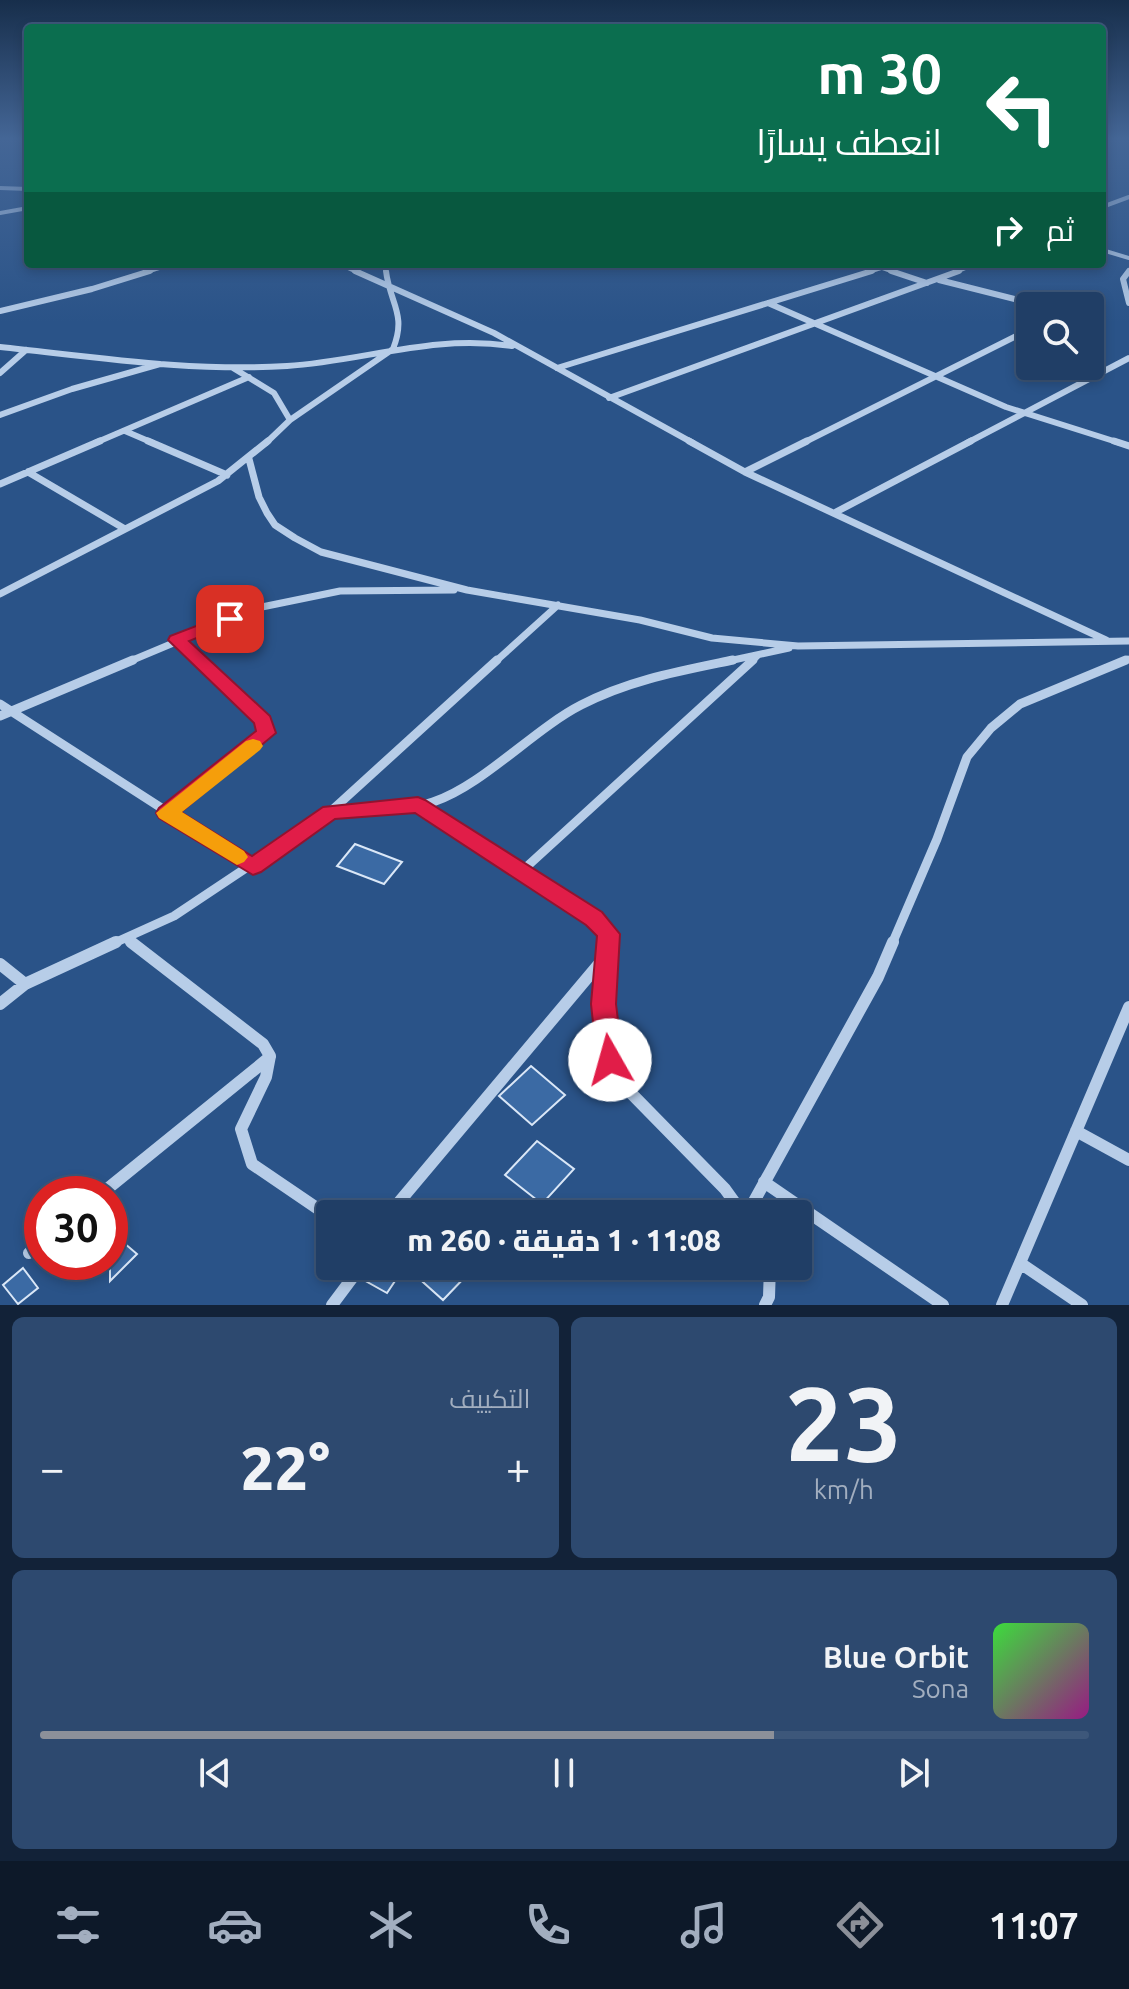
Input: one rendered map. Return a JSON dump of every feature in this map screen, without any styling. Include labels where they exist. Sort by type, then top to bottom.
[{"type":"street","points":[[1106,205],[1118,201]]},
{"type":"street","points":[[1109,204],[1129,204]]},
{"type":"street","points":[[0,213],[24,209]]},
{"type":"street","points":[[1106,251],[1129,258]]},
{"type":"street","points":[[0,311],[70,295],[159,268]]},
{"type":"street","points":[[349,268],[525,349],[745,472],[1109,641]]},
{"type":"street","points":[[0,594],[227,475],[249,459],[290,420],[393,349],[402,332],[399,308],[386,283],[385,268]]},
{"type":"street","points":[[557,368],[884,268],[928,284]]},
{"type":"street","points":[[609,398],[966,268]]},
{"type":"street","points":[[1129,271],[1123,279],[1129,303]]},
{"type":"street","points":[[938,280],[1016,300]]},
{"type":"street","points":[[768,303],[932,377],[1027,414],[1129,446]]},
{"type":"street","points":[[745,472],[1016,336]]},
{"type":"street","points":[[0,347],[232,368],[328,363],[393,349],[465,339],[525,349]]},
{"type":"street","points":[[0,373],[26,350]]},
{"type":"street","points":[[836,512],[1129,358]]},
{"type":"street","points":[[0,415],[72,389],[164,363]]},
{"type":"street","points":[[232,368],[273,390],[282,401],[290,420]]},
{"type":"street","points":[[0,484],[249,377]]},
{"type":"street","points":[[125,431],[227,475]]},
{"type":"street","points":[[249,459],[259,497],[267,513],[275,525],[295,538],[321,552],[467,590],[558,605],[712,638],[798,646],[1129,641]]},
{"type":"street","points":[[28,472],[125,529]]},
{"type":"street","points":[[5,714],[257,608],[340,591],[467,590]]},
{"type":"street","points":[[0,1004],[25,984],[174,916],[253,867],[330,812],[558,605]]},
{"type":"street","points":[[167,813],[267,733],[264,721],[177,640]]},
{"type":"street","points":[[330,812],[398,809],[434,802],[459,789],[577,707],[616,688],[798,646]]},
{"type":"street","points":[[522,871],[760,654]]},
{"type":"street","points":[[753,1200],[878,977],[937,839],[967,757],[991,728],[1020,704],[1129,659]]},
{"type":"street","points":[[0,704],[5,714],[253,867]]},
{"type":"street","points":[[418,805],[594,918],[609,934],[603,1004],[610,1060],[624,1086],[734,1200]]},
{"type":"street","points":[[126,938],[263,1044],[270,1056],[266,1077],[241,1129],[252,1164],[316,1207]]},
{"type":"street","points":[[401,1200],[609,952]]},
{"type":"street","points":[[0,964],[25,984]]},
{"type":"street","points":[[1002,1305],[1129,1007]]},
{"type":"street","points":[[123,1176],[270,1056]]},
{"type":"street","points":[[1076,1131],[1129,1160]]},
{"type":"street","points":[[764,1182],[943,1305]]},
{"type":"street","points":[[1020,1263],[1082,1305]]},
{"type":"street","points":[[332,1305],[351,1280]]},
{"type":"street","points":[[765,1305],[769,1297],[770,1280]]},
{"type":"building","points":[[355,844],[402,862],[384,884],[337,866]]},
{"type":"building","points":[[531,1066],[565,1095],[532,1125],[499,1096]]},
{"type":"building","points":[[537,1141],[574,1169],[546,1200],[537,1200],[505,1175]]},
{"type":"building","points":[[128,1246],[137,1254],[128,1263]]},
{"type":"building","points":[[23,1268],[24,1280],[32,1280],[38,1288],[18,1304],[3,1285]]},
{"type":"building","points":[[364,1280],[396,1280],[387,1293]]},
{"type":"building","points":[[421,1280],[462,1280],[443,1300]]},
{"type":"slow traffic","points":[[237,857],[167,813],[253,746]]},
{"type":"route","points":[[230,619],[177,640],[264,721],[267,733],[167,813],[253,867],[330,812],[398,809],[418,805],[594,918],[609,934],[603,1004],[610,1060]]}]
